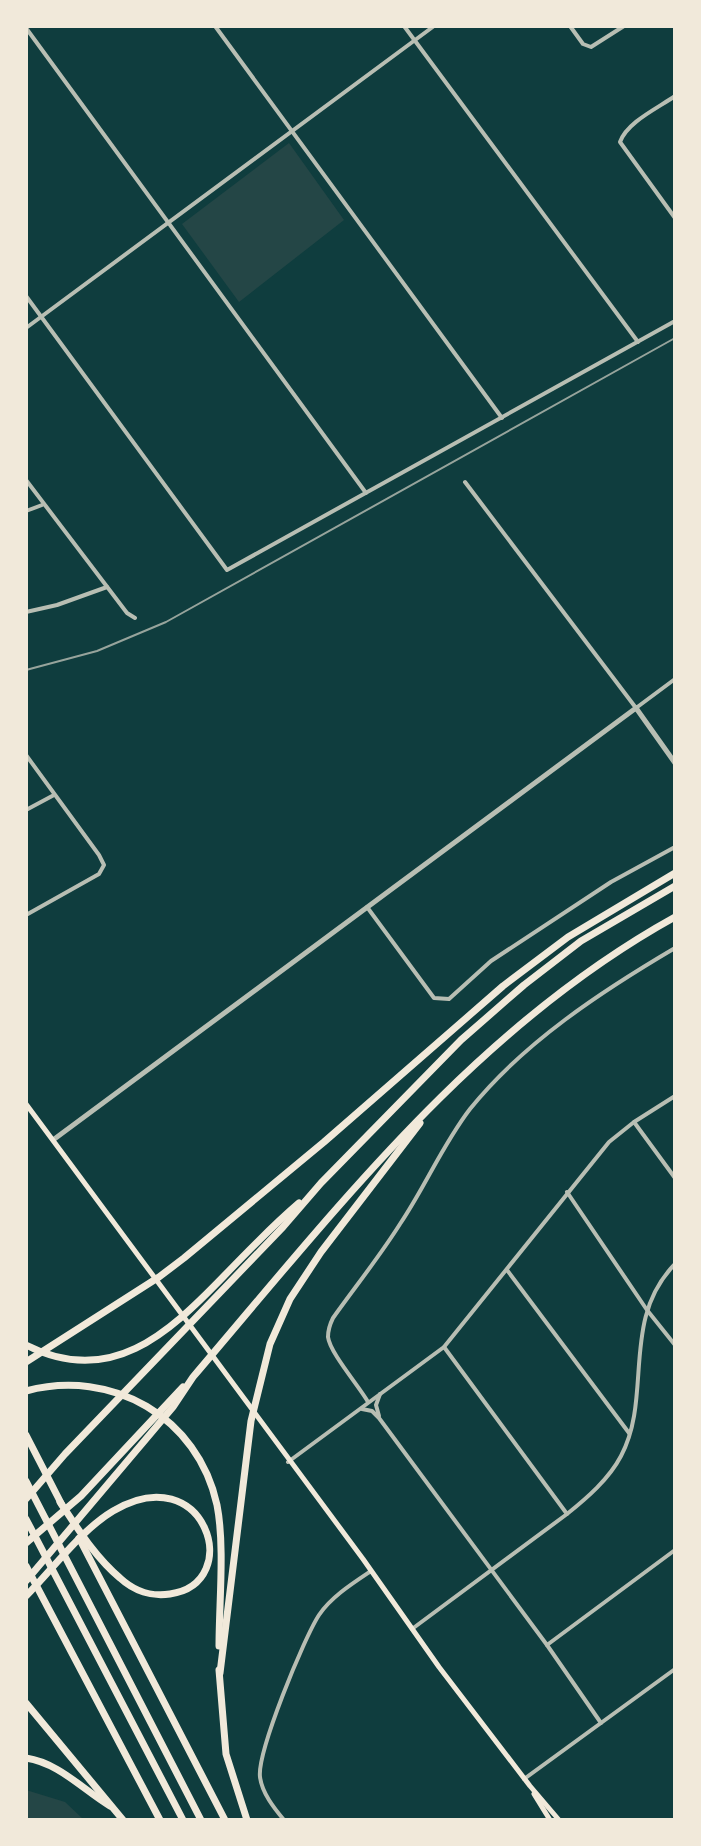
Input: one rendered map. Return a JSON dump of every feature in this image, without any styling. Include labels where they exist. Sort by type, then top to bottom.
[{"type":"highway","points":[[26,1362],[184,1258],[324,1142],[503,986],[568,937],[675,873]]},
{"type":"highway","points":[[26,1499],[173,1342],[279,1220],[321,1183],[461,1040],[581,941],[675,886]]},
{"type":"highway","points":[[26,1543],[81,1496],[147,1423],[170,1404],[363,1177],[432,1105],[494,1046],[574,980],[675,917]]},
{"type":"highway","points":[[220,1673],[245,1463],[259,1383],[270,1344],[290,1299],[321,1252],[432,1105]]},
{"type":"highway","points":[[26,1345],[50,1356],[93,1360],[128,1353],[160,1336],[209,1298]]},
{"type":"highway","points":[[26,1391],[69,1384],[109,1390],[159,1415],[173,1425],[193,1449],[210,1484],[220,1531],[220,1673],[226,1754],[247,1820]]},
{"type":"highway","points":[[26,1581],[155,1430],[170,1404]]},
{"type":"highway","points":[[26,1435],[225,1820]]},
{"type":"highway","points":[[26,1481],[201,1820]]},
{"type":"highway","points":[[26,1596],[96,1523],[126,1504],[145,1499],[167,1498],[180,1502],[200,1517],[210,1546],[207,1565],[189,1587],[177,1593],[157,1595],[139,1590],[121,1580],[108,1567],[60,1502]]},
{"type":"highway","points":[[26,1519],[183,1820]]},
{"type":"highway","points":[[26,1566],[160,1820]]},
{"type":"highway","points":[[26,1703],[123,1820]]},
{"type":"highway","points":[[26,1758],[41,1761],[77,1781],[114,1809]]},
{"type":"main road","points":[[26,1104],[412,1629],[524,1779],[559,1820]]},
{"type":"main road","points":[[530,1786],[550,1820]]},
{"type":"street","points":[[215,26],[502,418]]},
{"type":"street","points":[[404,26],[638,342]]},
{"type":"street","points":[[26,328],[434,26]]},
{"type":"street","points":[[570,26],[588,47],[624,26]]},
{"type":"street","points":[[26,28],[366,493]]},
{"type":"street","points":[[675,96],[632,126],[620,142],[675,218]]},
{"type":"street","points":[[26,296],[227,570],[675,321]]},
{"type":"street","points":[[26,480],[127,613],[135,618]]},
{"type":"street","points":[[465,482],[675,763]]},
{"type":"street","points":[[26,511],[43,504]]},
{"type":"street","points":[[26,612],[57,605],[107,587]]},
{"type":"street","points":[[53,1140],[675,679]]},
{"type":"street","points":[[26,755],[103,861],[99,874],[26,915]]},
{"type":"street","points":[[26,810],[54,795]]},
{"type":"street","points":[[367,907],[434,998],[449,999],[491,961],[611,882],[675,847]]},
{"type":"street","points":[[368,1402],[333,1349],[328,1335],[329,1326],[400,1225],[457,1128],[472,1107],[535,1043],[590,1001],[675,948]]},
{"type":"street","points":[[288,1462],[444,1347],[609,1142],[675,1096]]},
{"type":"street","points":[[634,1122],[675,1178]]},
{"type":"street","points":[[567,1192],[647,1310],[675,1345]]},
{"type":"street","points":[[412,1629],[585,1500],[622,1455],[629,1433],[647,1310],[675,1264]]},
{"type":"street","points":[[507,1270],[629,1433]]},
{"type":"street","points":[[444,1347],[567,1514]]},
{"type":"street","points":[[379,1418],[376,1405],[380,1394]]},
{"type":"street","points":[[359,1409],[367,1409],[379,1418],[601,1723]]},
{"type":"street","points":[[547,1645],[675,1550]]},
{"type":"street","points":[[284,1820],[263,1789],[260,1775],[262,1755],[319,1616],[330,1602],[371,1571]]},
{"type":"street","points":[[524,1779],[675,1669]]},
{"type":"shaded area","points":[[289,143],[344,220],[239,302],[182,224]]},
{"type":"shaded area","points":[[26,1790],[65,1802],[84,1820],[26,1820]]},
{"type":"railway","points":[[26,670],[97,651],[166,622],[675,338]]}]
